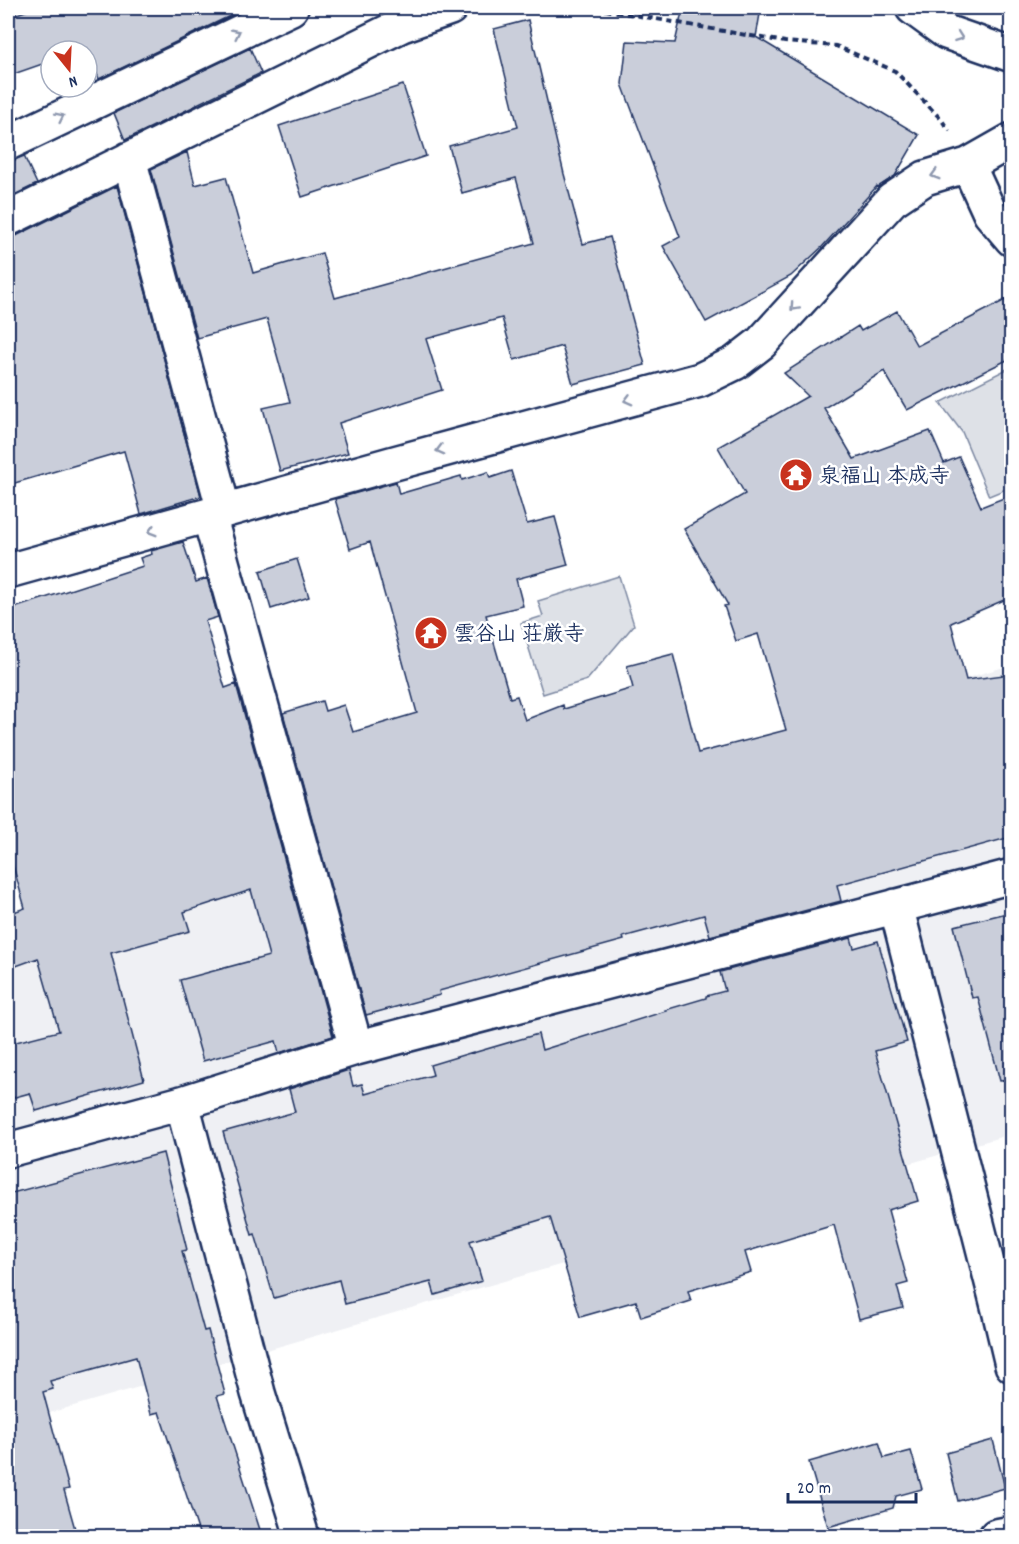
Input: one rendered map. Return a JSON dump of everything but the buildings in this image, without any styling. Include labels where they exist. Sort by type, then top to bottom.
[{"type":"street","points":[[8,143],[291,8]]},
{"type":"street","points":[[8,219],[402,25],[450,8]]},
{"type":"street","points":[[913,8],[946,32],[1011,56]]},
{"type":"street","points":[[8,571],[700,380],[735,363],[761,344],[892,200],[925,178],[968,165],[1011,140]]},
{"type":"street","points":[[129,159],[216,513],[356,1048]]},
{"type":"street","points":[[968,165],[990,213],[1011,239]]},
{"type":"street","points":[[8,1150],[182,1103],[356,1048],[1011,876]]},
{"type":"street","points":[[896,906],[1011,1365]]},
{"type":"street","points":[[182,1103],[258,1393],[302,1536]]},
{"type":"street","points":[[996,1536],[1011,1533]]},
{"type":"path","points":[[595,8],[785,42],[836,46],[895,70],[941,119],[968,165]]},
{"type":"shaded area","points":[[1011,367],[1011,487],[989,496],[962,432],[940,403]]},
{"type":"shaded area","points":[[619,576],[634,625],[587,680],[543,694],[521,623],[543,616],[538,601]]},
{"type":"shaded area","points":[[1011,665],[1011,1134],[8,1425],[8,957]]},
{"type":"place","name":"泉福山 本成寺","points":[[796,475]]},
{"type":"place","name":"雲谷山 荘厳寺","points":[[431,633]]}]
